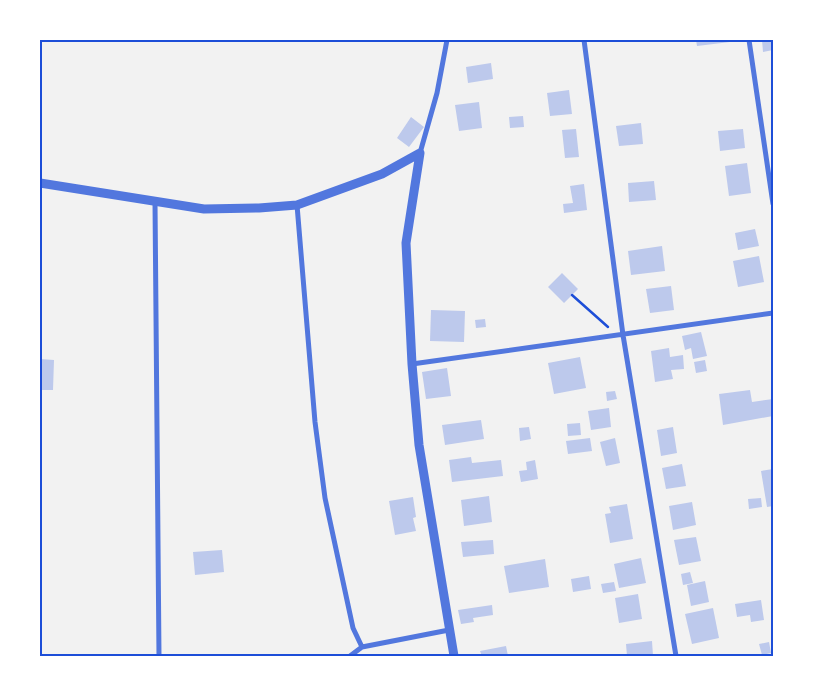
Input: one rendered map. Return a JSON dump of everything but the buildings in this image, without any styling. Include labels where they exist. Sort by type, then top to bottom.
[{"type":"street","points":[[447,40],[436,93],[420,153],[406,243],[412,364],[419,445],[454,656]]},
{"type":"street","points":[[584,40],[623,335],[676,656]]},
{"type":"street","points":[[749,40],[773,204]]},
{"type":"street","points":[[40,183],[204,209],[297,205],[382,174],[420,153]]},
{"type":"street","points":[[155,202],[159,656]]},
{"type":"street","points":[[297,205],[315,422],[325,498],[353,628],[362,647]]},
{"type":"street","points":[[412,364],[773,313]]},
{"type":"street","points":[[350,656],[362,647],[449,630]]},
{"type":"path","points":[[572,295],[603,324],[623,335]]}]
